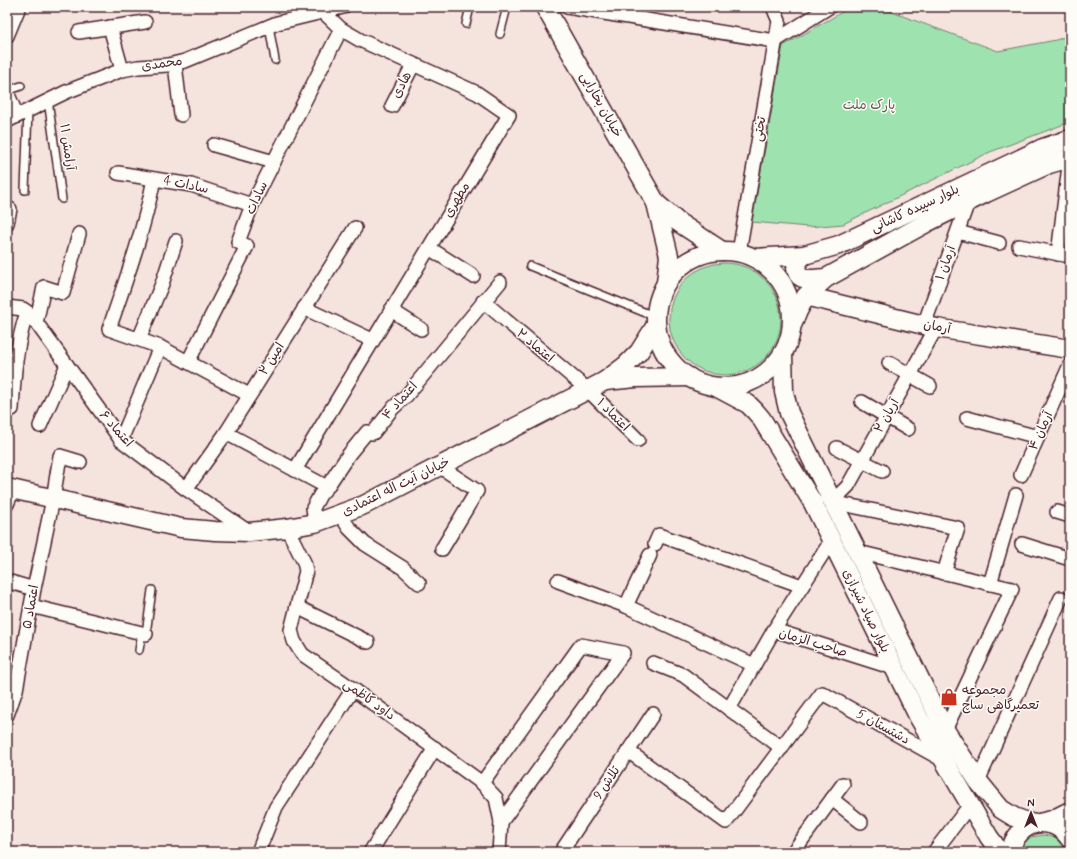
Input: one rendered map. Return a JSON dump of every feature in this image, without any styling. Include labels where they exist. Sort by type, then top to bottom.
[{"type":"main road","name":"خیابان بخارایی","points":[[545,7],[656,203],[669,256],[666,284]]},
{"type":"main road","name":"بلوار سپیده کاشانی","points":[[739,254],[804,255],[839,245],[1043,148],[1070,139]]},
{"type":"main road","name":"بلوار سپیده کاشانی","points":[[792,326],[806,296],[826,278],[928,222],[968,202],[1049,164],[1070,158]]},
{"type":"main road","name":"خیابان بخارایی","points":[[656,203],[678,222],[739,254]]},
{"type":"main road","points":[[706,253],[739,254],[772,270],[784,286],[791,305],[792,326],[789,340],[783,354],[767,372],[747,383],[731,387],[716,387],[689,377],[668,358],[661,346],[656,321],[658,300],[666,284],[676,270],[690,260],[706,253]]},
{"type":"main road","points":[[804,255],[797,262],[796,269],[798,275],[804,279],[826,278]]},
{"type":"main road","name":"آرمان","points":[[806,296],[930,326],[1070,349]]},
{"type":"main road","points":[[605,381],[625,366],[639,352],[656,321]]},
{"type":"main road","name":"بلوار صیاد شیرازی","points":[[783,354],[784,392],[789,413],[945,730],[978,781],[1001,809],[1014,817],[1036,824],[1058,827],[1065,832],[1070,839]]},
{"type":"main road","points":[[605,381],[636,378],[689,377]]},
{"type":"main road","name":"خیابان آیت اله اعتمادی","points":[[9,494],[53,499],[181,528],[249,532],[315,523],[364,505],[605,381]]},
{"type":"main road","name":"بلوار صیاد شیرازی","points":[[716,387],[748,404],[761,418],[813,503],[919,718],[989,837],[1000,852]]},
{"type":"main road","points":[[1010,852],[1015,838],[1021,831],[1070,812]]},
{"type":"street","points":[[7,36],[19,7]]},
{"type":"street","name":"محمدی","points":[[17,116],[48,100],[122,70],[138,67],[168,66],[218,48],[269,26],[320,10],[343,7]]},
{"type":"street","points":[[567,7],[775,41],[828,7]]},
{"type":"street","name":"تختی","points":[[739,254],[779,21],[774,7]]},
{"type":"street","name":"مطهری","points":[[295,470],[509,115],[477,93],[360,40],[341,29],[320,10]]},
{"type":"street","points":[[79,32],[145,22]]},
{"type":"street","points":[[110,27],[122,70]]},
{"type":"street","name":"سادات","points":[[188,362],[246,246],[238,242],[252,205],[341,29]]},
{"type":"street","points":[[175,64],[181,115]]},
{"type":"street","name":"هادی","points":[[392,106],[413,65]]},
{"type":"street","points":[[7,92],[17,116]]},
{"type":"street","points":[[214,145],[274,162]]},
{"type":"street","points":[[1018,246],[1064,255],[1070,158]]},
{"type":"street","name":"سادات 4","points":[[118,174],[191,185],[252,205]]},
{"type":"street","points":[[154,179],[150,204],[109,329],[160,347],[249,395]]},
{"type":"street","name":"آرمان ۱","points":[[930,326],[968,202]]},
{"type":"street","points":[[7,223],[10,209]]},
{"type":"street","name":"امین ۲","points":[[186,489],[226,433],[354,228]]},
{"type":"street","points":[[958,232],[999,243]]},
{"type":"street","points":[[36,323],[44,287],[63,293],[79,234]]},
{"type":"street","points":[[139,339],[162,284],[176,242]]},
{"type":"street","points":[[428,248],[473,276]]},
{"type":"street","name":"اعتماد ۴","points":[[315,523],[313,508],[320,495],[360,440],[367,432],[373,433],[392,409],[406,396],[500,282]]},
{"type":"street","name":"اعتماد ۲","points":[[483,301],[588,390]]},
{"type":"street","points":[[7,307],[23,309],[26,312],[11,362],[12,409]]},
{"type":"street","points":[[304,308],[372,340]]},
{"type":"street","points":[[391,310],[421,329]]},
{"type":"street","name":"اعتماد ۶","points":[[26,312],[30,314],[121,440],[186,489],[249,532]]},
{"type":"street","name":"آریان ۲","points":[[832,502],[848,486],[910,374],[930,326]]},
{"type":"street","points":[[121,440],[160,347]]},
{"type":"street","points":[[889,362],[930,386]]},
{"type":"street","name":"آرمان ۴","points":[[1021,475],[1070,364]]},
{"type":"street","points":[[40,426],[67,365]]},
{"type":"street","name":"اعتماد ۱","points":[[588,390],[638,440]]},
{"type":"street","points":[[862,402],[908,429]]},
{"type":"street","points":[[967,418],[1038,437]]},
{"type":"street","points":[[226,433],[327,487]]},
{"type":"street","points":[[837,448],[882,472]]},
{"type":"street","name":"اعتماد ۵","points":[[7,715],[53,499],[60,456],[80,462]]},
{"type":"street","points":[[439,466],[477,491],[442,549]]},
{"type":"street","points":[[990,584],[1016,495]]},
{"type":"street","points":[[832,502],[958,528],[944,573]]},
{"type":"street","points":[[1057,512],[1070,516]]},
{"type":"street","points":[[340,514],[349,528],[365,544],[403,568],[418,583]]},
{"type":"street","name":"داود کاظمی","points":[[287,528],[304,562],[306,571],[291,630],[294,642],[302,654],[353,689],[482,783],[496,798],[501,822],[500,852]]},
{"type":"street","points":[[626,606],[659,535],[802,586]]},
{"type":"street","points":[[774,630],[831,541]]},
{"type":"street","points":[[1022,544],[1070,559]]},
{"type":"street","points":[[858,552],[1012,589],[945,730]]},
{"type":"street","points":[[7,581],[34,589]]},
{"type":"street","points":[[558,582],[626,606],[754,664]]},
{"type":"street","points":[[978,781],[1061,598]]},
{"type":"street","points":[[31,606],[144,634]]},
{"type":"street","points":[[297,607],[368,642]]},
{"type":"street","name":"صاحب الزمان","points":[[729,709],[774,630],[894,668]]},
{"type":"street","points":[[482,783],[581,645],[623,653],[501,822]]},
{"type":"street","points":[[628,751],[726,822],[782,748],[683,675],[653,663]]},
{"type":"street","points":[[258,852],[276,807],[353,689]]},
{"type":"street","name":"دشتستان 5","points":[[782,748],[822,693],[944,761]]},
{"type":"street","name":"تلاش 9","points":[[561,852],[653,714]]},
{"type":"street","points":[[371,851],[435,748]]},
{"type":"street","points":[[793,852],[843,784]]},
{"type":"street","points":[[832,799],[861,822]]},
{"type":"street","points":[[934,852],[970,805]]},
{"type":"lane","points":[[466,24],[470,7]]},
{"type":"lane","points":[[500,34],[507,7]]},
{"type":"lane","points":[[269,26],[275,60]]},
{"type":"lane","points":[[7,92],[21,86]]},
{"type":"lane","name":"آرامش ۱۱","points":[[48,100],[62,198]]},
{"type":"lane","points":[[17,116],[25,190]]},
{"type":"lane","points":[[530,266],[656,321]]},
{"type":"lane","points":[[140,650],[152,590]]},
{"type":"green space","name":"پارک ملت","points":[[851,7],[878,7],[998,51],[1056,40],[1070,35],[1070,122],[990,152],[843,224],[808,227],[752,222],[783,46]]},
{"type":"green space","points":[[725,263],[746,267],[765,279],[777,298],[781,319],[777,340],[765,359],[746,371],[725,375],[704,371],[685,359],[673,340],[669,319],[673,298],[685,279],[704,267]]},
{"type":"green space","points":[[1044,835],[1058,840],[1065,852],[1021,852],[1023,845],[1030,837]]},
{"type":"place","name":"مجموعه تعمیرگاهی ساچ","points":[[949,697]]}]
